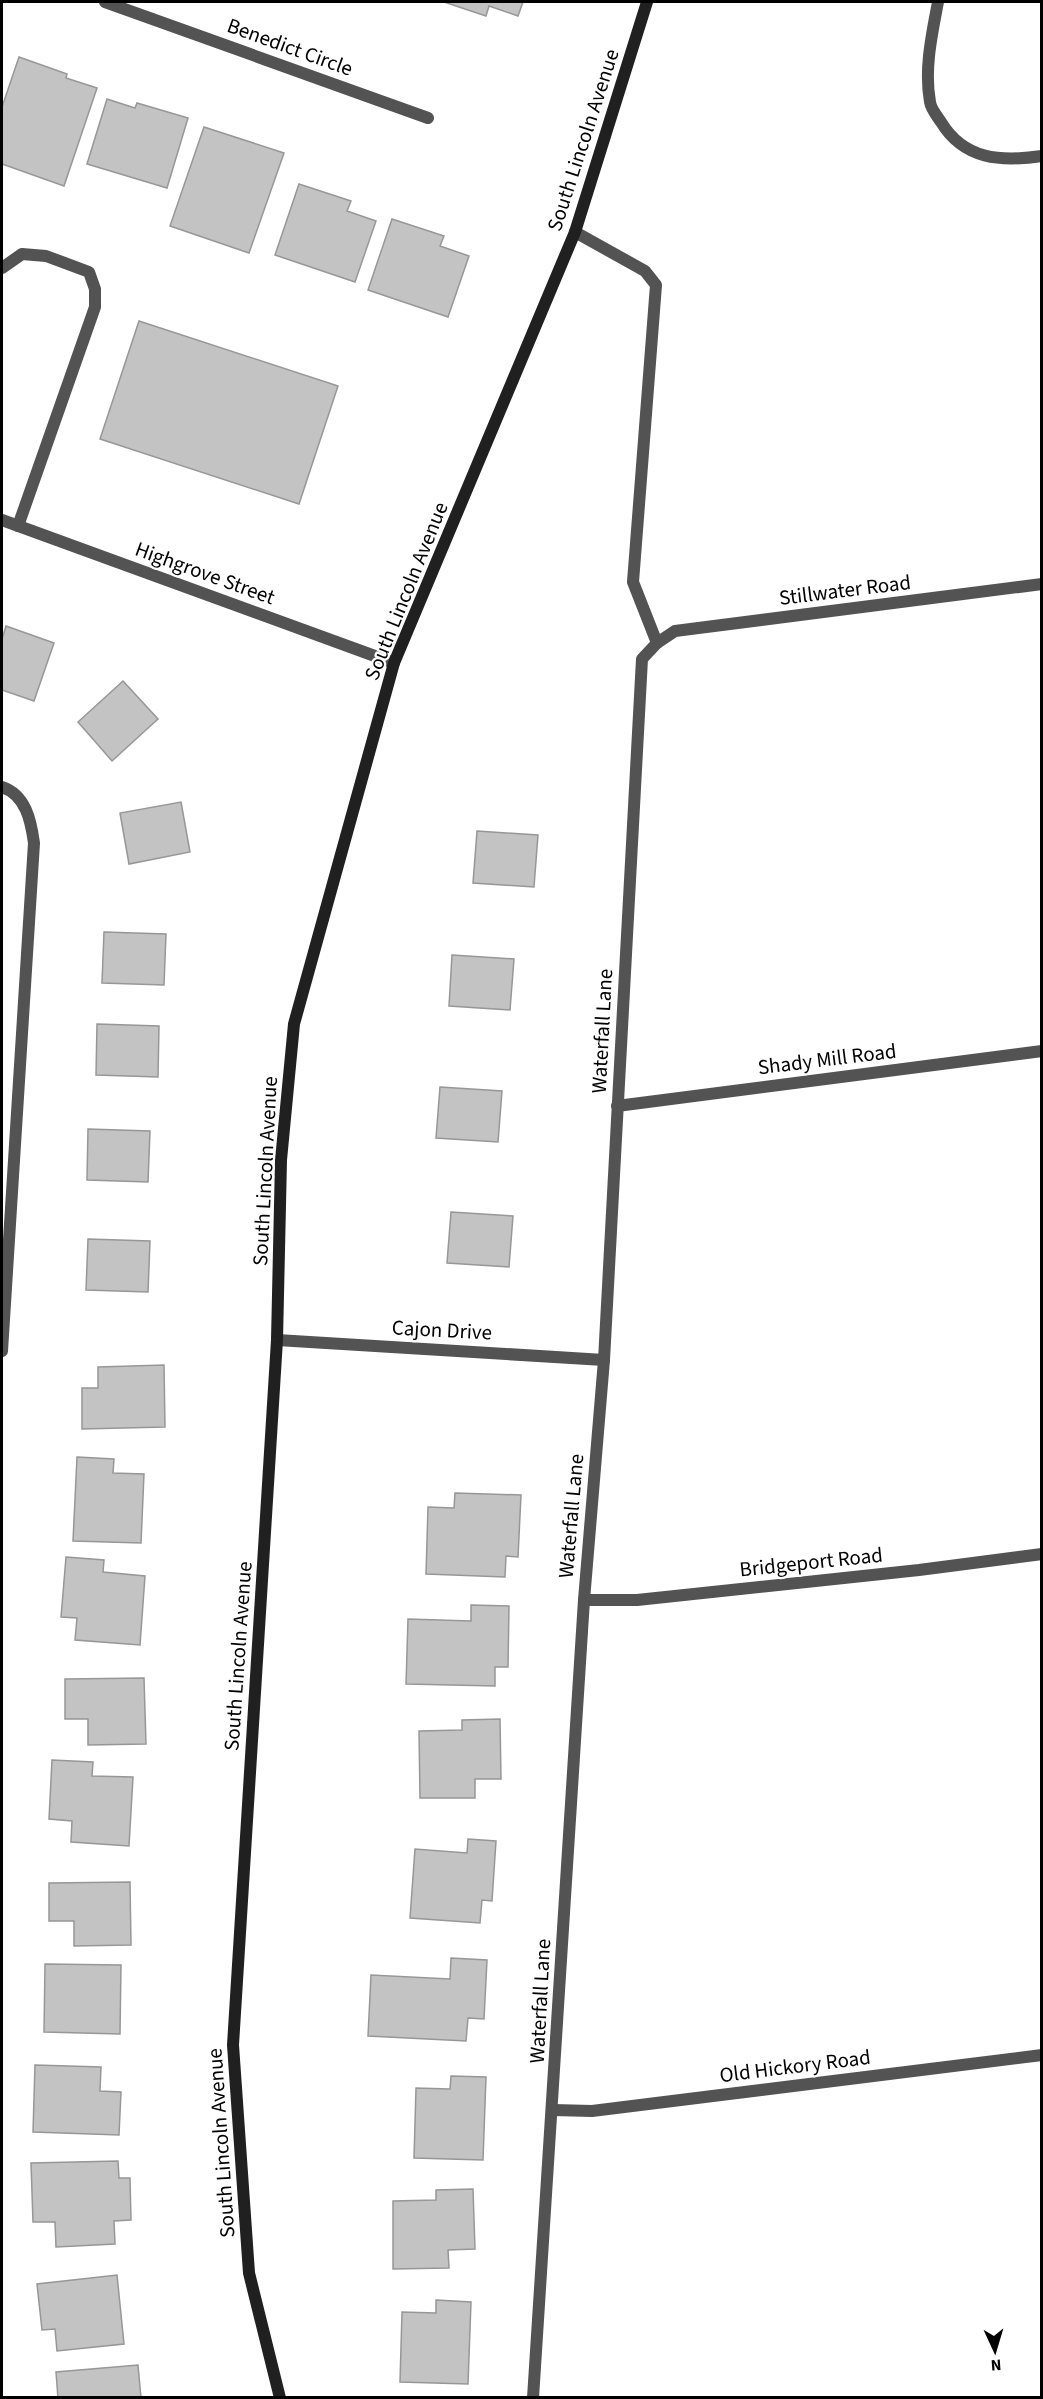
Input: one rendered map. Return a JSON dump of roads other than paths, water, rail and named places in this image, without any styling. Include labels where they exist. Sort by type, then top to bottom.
[{"type":"main road","name":"South Lincoln Avenue","points":[[280,2397],[249,2274],[233,2045],[277,1340],[281,1160],[294,1024],[394,663],[575,232],[647,2]]},
{"type":"street","name":"Benedict Circle","points":[[105,2],[428,118]]},
{"type":"street","points":[[938,2],[928,53],[930,104],[950,137],[977,154],[1014,160],[1041,156]]},
{"type":"street","points":[[575,232],[645,271],[656,285],[633,582],[657,643]]},
{"type":"street","points":[[2,268],[22,254],[46,256],[89,272],[95,289],[95,307],[18,526]]},
{"type":"street","name":"Highgrove Street","points":[[2,520],[394,663]]},
{"type":"street","name":"Stillwater Road","points":[[657,643],[675,631],[1041,584]]},
{"type":"street","name":"Waterfall Lane","points":[[533,2397],[584,1600],[604,1360],[642,659],[657,643]]},
{"type":"street","points":[[2,787],[23,803],[31,822],[34,853],[2,1351]]},
{"type":"street","name":"Shady Mill Road","points":[[617,1106],[1041,1051]]},
{"type":"street","name":"Cajon Drive","points":[[277,1340],[604,1360]]},
{"type":"street","name":"Bridgeport Road","points":[[584,1600],[619,1601],[919,1570],[1041,1554]]},
{"type":"street","name":"Old Hickory Road","points":[[553,2110],[592,2111],[1041,2055]]}]
